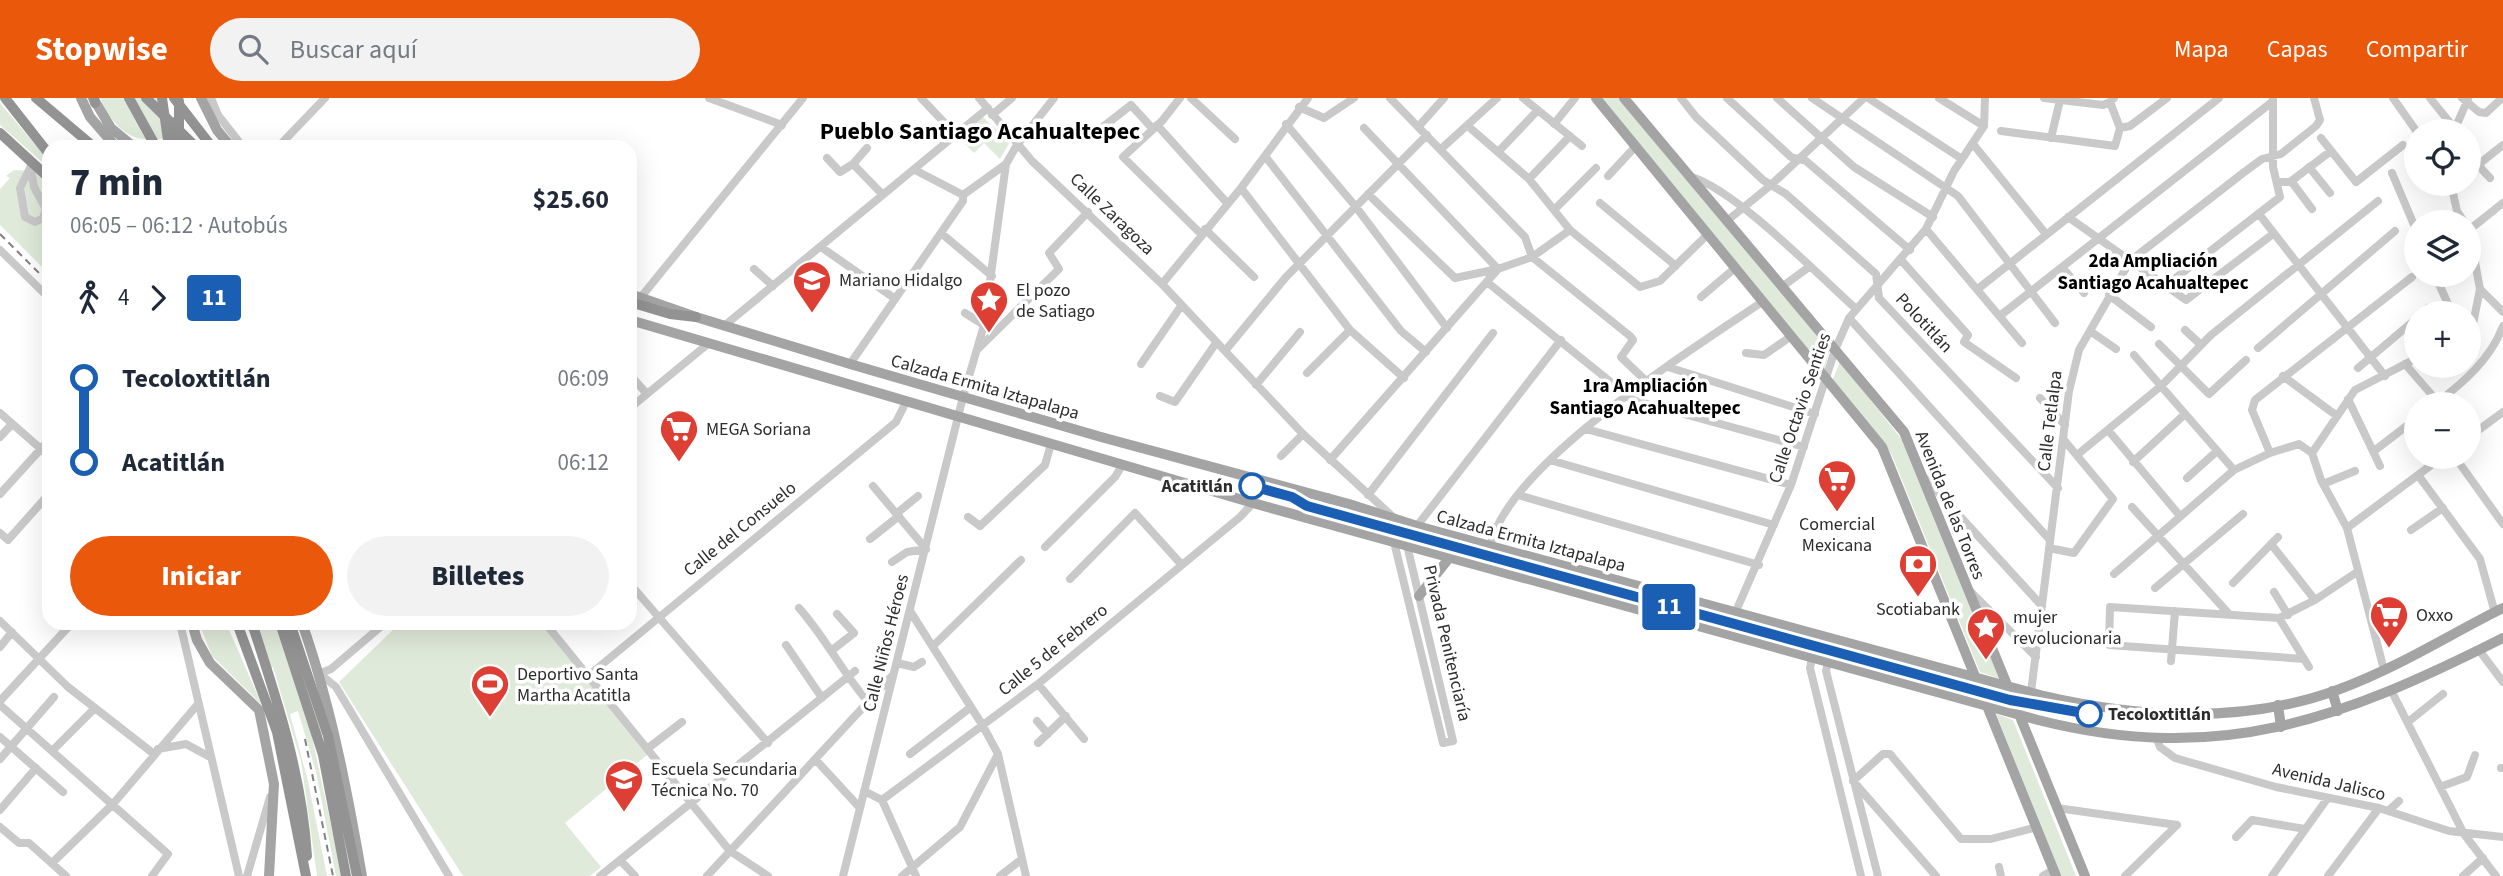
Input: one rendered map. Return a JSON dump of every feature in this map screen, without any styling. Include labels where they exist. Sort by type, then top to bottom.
[{"type":"highway","points":[[5,98],[42,145]]},
{"type":"highway","points":[[36,98],[86,140]]},
{"type":"highway","points":[[129,98],[152,140]]},
{"type":"highway","points":[[146,98],[189,140]]},
{"type":"highway","points":[[164,98],[173,140]]},
{"type":"highway","points":[[172,98],[175,140]]},
{"type":"highway","points":[[172,98],[206,140]]},
{"type":"highway","points":[[176,140],[179,98]]},
{"type":"highway","points":[[0,133],[42,173]]},
{"type":"highway","points":[[637,304],[670,314],[696,317]]},
{"type":"highway","points":[[240,630],[274,722],[307,876]]},
{"type":"highway","points":[[254,630],[292,753],[302,803],[307,876]]},
{"type":"highway","points":[[282,630],[330,781],[346,876]]},
{"type":"highway","points":[[293,630],[314,675],[360,876]]},
{"type":"highway","points":[[262,725],[274,722]]},
{"type":"main road","points":[[81,98],[90,117],[110,140]]},
{"type":"main road","points":[[201,98],[212,103],[228,140]]},
{"type":"main road","points":[[1597,98],[1871,433],[1889,462],[1978,678],[2054,873]]},
{"type":"main road","name":"Avenida de las Torres","points":[[1627,99],[1904,432],[1926,480],[2085,876]]},
{"type":"main road","points":[[94,100],[111,128],[126,140]]},
{"type":"main road","name":"Calzada Ermita Iztapalapa","points":[[637,297],[850,364],[1328,498],[1490,547],[2031,692],[2146,714],[2217,713],[2278,705],[2332,691],[2384,670],[2499,611]]},
{"type":"main road","name":"Calzada Ermita Iztapalapa","points":[[637,322],[1253,503],[1828,663],[2018,714],[2102,733],[2157,739],[2219,737],[2281,727],[2392,692],[2503,638]]},
{"type":"main road","points":[[1321,522],[1328,498]]},
{"type":"main road","points":[[1509,574],[1516,554]]},
{"type":"main road","points":[[1419,596],[1450,557]]},
{"type":"main road","points":[[195,630],[205,656],[256,705],[274,784],[269,876]]},
{"type":"main road","points":[[304,630],[314,675]]},
{"type":"main road","points":[[2332,691],[2338,711]]},
{"type":"main road","points":[[2278,705],[2281,727]]},
{"type":"street","points":[[285,140],[325,98]]},
{"type":"street","points":[[709,98],[782,125]]},
{"type":"street","points":[[641,298],[803,98]]},
{"type":"street","points":[[921,98],[956,135]]},
{"type":"street","name":"Calle Zaragoza","points":[[979,98],[1017,145],[1162,284],[1303,434],[1395,519]]},
{"type":"street","points":[[724,326],[956,135],[1012,98]]},
{"type":"street","points":[[963,195],[1006,164],[1017,145],[1054,98]]},
{"type":"street","points":[[1180,98],[1155,127],[1123,157],[1254,277]]},
{"type":"street","points":[[1191,98],[1235,139]]},
{"type":"street","points":[[1162,284],[1241,188],[1286,124],[1308,98]]},
{"type":"street","points":[[1299,107],[1324,118],[1354,98]]},
{"type":"street","points":[[1390,98],[1525,237],[1532,257],[1630,336],[1633,340],[1621,358],[1646,381]]},
{"type":"street","points":[[1419,126],[1444,98]]},
{"type":"street","points":[[1441,149],[1469,127],[1497,98]]},
{"type":"street","points":[[1523,98],[1582,146]]},
{"type":"street","points":[[1554,124],[1574,98]]},
{"type":"street","name":"Polotitlán","points":[[1681,98],[1696,117],[1771,185],[1876,274],[1879,298],[2058,488]]},
{"type":"street","points":[[1727,98],[1791,157],[1806,161],[1910,250]]},
{"type":"street","points":[[1777,98],[1854,167],[1933,217]]},
{"type":"street","points":[[1812,98],[1958,196],[2055,323]]},
{"type":"street","points":[[1728,220],[1771,185],[1866,98],[1962,159]]},
{"type":"street","points":[[1939,98],[1984,126]]},
{"type":"street","name":"Calle Octavio Senties","points":[[1726,634],[1759,565],[1791,485],[1835,350],[1849,318],[1926,229],[1946,187],[1984,126],[1985,98]]},
{"type":"street","points":[[2001,131],[2111,146],[2118,143],[2120,128],[2112,100],[2103,105],[2044,98]]},
{"type":"street","points":[[2120,128],[2130,127],[2167,98]]},
{"type":"street","points":[[1979,288],[2208,101],[2219,98]]},
{"type":"street","name":"Calle Tetlalpa","points":[[2031,692],[2073,364],[2130,261],[2262,159],[2273,156],[2316,126],[2320,120],[2314,98]]},
{"type":"street","points":[[2393,98],[2408,119]]},
{"type":"street","points":[[2430,98],[2446,119]]},
{"type":"street","points":[[2458,119],[2465,100],[2479,112],[2486,113],[2502,98]]},
{"type":"street","points":[[2051,138],[2060,100]]},
{"type":"street","points":[[2164,287],[2280,197],[2273,156],[2272,100]]},
{"type":"street","points":[[2001,315],[2272,100]]},
{"type":"street","points":[[212,103],[237,140]]},
{"type":"street","points":[[1094,134],[1132,105],[1227,203]]},
{"type":"street","points":[[1499,151],[1537,111]]},
{"type":"street","points":[[1286,124],[1356,207],[1447,328]]},
{"type":"street","points":[[1469,127],[1529,179],[1570,230],[1640,287],[1660,281],[1708,234]]},
{"type":"street","points":[[1364,128],[1498,269]]},
{"type":"street","points":[[1225,351],[1299,264],[1427,135]]},
{"type":"street","points":[[1529,179],[1570,136]]},
{"type":"street","points":[[2321,138],[2356,182],[2403,145]]},
{"type":"street","points":[[1973,144],[2046,234]]},
{"type":"street","points":[[2481,163],[2503,145]]},
{"type":"street","points":[[1608,176],[1636,146]]},
{"type":"street","points":[[827,159],[841,172],[853,164],[867,148]]},
{"type":"street","points":[[2277,182],[2291,181],[2331,151]]},
{"type":"street","points":[[1265,156],[1401,331],[1426,352]]},
{"type":"street","points":[[853,164],[883,195]]},
{"type":"street","name":"Calle Niños Héroes","points":[[843,876],[960,418],[963,397],[985,325],[1006,164]]},
{"type":"street","points":[[32,166],[20,188],[25,217],[35,222],[42,218]]},
{"type":"street","points":[[32,166],[34,187],[42,202]]},
{"type":"street","points":[[1555,209],[1596,167]]},
{"type":"street","points":[[2309,167],[2329,193]]},
{"type":"street","points":[[2481,168],[2490,178]]},
{"type":"street","points":[[915,170],[963,195]]},
{"type":"street","points":[[2392,173],[2408,210]]},
{"type":"street","points":[[1692,177],[1707,182],[1742,209],[1855,309]]},
{"type":"street","points":[[2291,181],[2312,209]]},
{"type":"street","points":[[1241,188],[1350,330],[1404,378]]},
{"type":"street","points":[[1368,194],[1455,278],[1498,269],[1532,257],[1570,230]]},
{"type":"street","points":[[850,364],[963,201],[963,195]]},
{"type":"street","points":[[2077,455],[2161,386],[2201,345],[2297,264],[2378,201]]},
{"type":"street","points":[[1600,203],[1676,266]]},
{"type":"street","points":[[2481,220],[2503,203]]},
{"type":"street","points":[[978,349],[1059,269],[1049,253],[1088,212]]},
{"type":"street","points":[[2259,214],[2385,376]]},
{"type":"street","points":[[2068,217],[2183,299],[2189,299],[2273,234]]},
{"type":"street","points":[[1926,229],[1979,288],[2022,343]]},
{"type":"street","points":[[2258,348],[2395,231]]},
{"type":"street","points":[[941,233],[992,276]]},
{"type":"street","points":[[821,247],[894,298]]},
{"type":"street","points":[[0,250],[42,291]]},
{"type":"street","points":[[1901,260],[1968,335],[1964,342],[2016,378]]},
{"type":"street","points":[[1783,286],[1809,267]]},
{"type":"street","points":[[2062,267],[2084,293]]},
{"type":"street","points":[[1701,297],[1735,268]]},
{"type":"street","points":[[754,269],[773,286]]},
{"type":"street","points":[[1330,460],[1498,269]]},
{"type":"street","points":[[1487,282],[1561,340],[1625,396],[1804,447]]},
{"type":"street","points":[[2270,453],[2252,405],[2346,326],[2404,284]]},
{"type":"street","points":[[2480,289],[2503,312]]},
{"type":"street","points":[[2478,301],[2480,289]]},
{"type":"street","points":[[2109,295],[2151,327]]},
{"type":"street","points":[[1490,547],[1498,524],[1518,495],[1550,460],[1625,396],[1762,302]]},
{"type":"street","points":[[1141,364],[1181,306]]},
{"type":"street","points":[[965,313],[985,325]]},
{"type":"street","points":[[1849,318],[2050,544],[2074,553],[2113,499],[2064,440]]},
{"type":"street","points":[[2451,392],[2469,378],[2499,339],[2503,327]]},
{"type":"street","points":[[2358,368],[2404,329]]},
{"type":"street","points":[[1307,373],[1350,330]]},
{"type":"street","points":[[2185,330],[2201,345]]},
{"type":"street","points":[[1256,385],[1300,331]]},
{"type":"street","points":[[2090,331],[2116,349]]},
{"type":"street","points":[[1368,495],[1493,334]]},
{"type":"street","points":[[1746,353],[1764,355],[1790,337]]},
{"type":"street","points":[[1417,526],[1561,340]]},
{"type":"street","points":[[637,402],[709,343]]},
{"type":"street","points":[[1160,396],[1175,402],[1216,343]]},
{"type":"street","points":[[2159,344],[2209,394],[2246,360]]},
{"type":"street","points":[[2134,355],[2234,470]]},
{"type":"street","points":[[2312,453],[2348,399],[2364,384],[2404,365]]},
{"type":"street","points":[[1668,367],[1815,414]]},
{"type":"street","points":[[2284,376],[2337,415]]},
{"type":"street","points":[[2416,378],[2428,392]]},
{"type":"street","points":[[637,383],[647,394]]},
{"type":"street","points":[[2040,398],[2065,425]]},
{"type":"street","points":[[2348,399],[2380,466]]},
{"type":"street","name":"Calle del Consuelo","points":[[588,676],[897,422],[906,402]]},
{"type":"street","points":[[2481,428],[2503,412]]},
{"type":"street","points":[[0,413],[41,449],[0,494]]},
{"type":"street","points":[[2133,462],[2185,414]]},
{"type":"street","points":[[0,438],[12,424]]},
{"type":"street","points":[[2374,450],[2404,428]]},
{"type":"street","points":[[1586,429],[1791,485]]},
{"type":"street","points":[[2108,430],[2180,516]]},
{"type":"street","points":[[1281,456],[1303,434]]},
{"type":"street","points":[[968,517],[980,526],[1045,465],[1051,444]]},
{"type":"street","points":[[2114,574],[2234,470],[2270,453],[2300,444],[2312,453],[2323,484],[2347,528],[2384,670]]},
{"type":"street","points":[[2187,478],[2217,451]]},
{"type":"street","points":[[1550,460],[1774,525]]},
{"type":"street","points":[[1045,547],[1115,477],[1123,464]]},
{"type":"street","points":[[2347,528],[2426,469]]},
{"type":"street","points":[[2464,469],[2503,524]]},
{"type":"street","points":[[2323,484],[2356,471]]},
{"type":"street","points":[[2418,475],[2480,559],[2499,611]]},
{"type":"street","points":[[1926,480],[2042,606]]},
{"type":"street","points":[[873,486],[926,549]]},
{"type":"street","points":[[1518,495],[1759,565]]},
{"type":"street","points":[[870,539],[918,496]]},
{"type":"street","points":[[0,533],[8,540],[42,502]]},
{"type":"street","name":"Calle 5 de Febrero","points":[[882,800],[1038,684],[1240,517],[1253,503]]},
{"type":"street","points":[[2132,508],[2229,614]]},
{"type":"street","points":[[2411,530],[2442,508]]},
{"type":"street","points":[[1070,579],[1135,513],[1181,564]]},
{"type":"street","points":[[2155,588],[2243,514]]},
{"type":"street","points":[[2233,583],[2275,540],[2315,600]]},
{"type":"street","name":"Privada Penitenciaría","points":[[1394,542],[1443,743],[1454,741],[1407,545]]},
{"type":"street","points":[[892,562],[907,552],[926,549]]},
{"type":"street","points":[[933,646],[1021,560]]},
{"type":"street","points":[[2278,618],[2307,663],[2109,645],[2110,607],[2278,618],[2315,600],[2357,572]]},
{"type":"street","points":[[1968,589],[2036,657]]},
{"type":"street","points":[[637,592],[768,743]]},
{"type":"street","points":[[2274,592],[2288,615]]},
{"type":"street","points":[[1408,600],[1419,596]]},
{"type":"street","points":[[799,608],[847,677],[868,702]]},
{"type":"street","points":[[910,611],[998,754],[1027,876]]},
{"type":"street","points":[[2171,662],[2175,611]]},
{"type":"street","points":[[831,651],[854,633],[836,614]]},
{"type":"street","points":[[0,621],[38,661],[95,708],[156,751],[186,744],[210,757]]},
{"type":"street","points":[[66,630],[0,703],[168,854],[152,876]]},
{"type":"street","points":[[182,630],[239,876]]},
{"type":"street","points":[[314,675],[331,669],[377,630]]},
{"type":"street","points":[[551,630],[730,851],[768,876]]},
{"type":"street","points":[[0,647],[12,632]]},
{"type":"street","points":[[786,645],[822,698]]},
{"type":"street","points":[[2479,650],[2503,682]]},
{"type":"street","points":[[1812,658],[1810,668],[1861,873],[1876,876],[1826,671],[1828,663]]},
{"type":"street","points":[[897,663],[914,667],[922,662]]},
{"type":"street","points":[[600,876],[855,671]]},
{"type":"street","points":[[707,876],[894,674]]},
{"type":"street","points":[[314,675],[336,687],[449,876]]},
{"type":"street","points":[[1038,684],[1084,739]]},
{"type":"street","points":[[2392,692],[2464,834],[2496,876]]},
{"type":"street","points":[[2408,722],[2443,694]]},
{"type":"street","points":[[0,759],[54,697]]},
{"type":"street","points":[[52,863],[113,804],[198,704]]},
{"type":"street","points":[[910,754],[971,707]]},
{"type":"street","points":[[53,750],[95,708]]},
{"type":"street","points":[[1038,743],[1066,716]]},
{"type":"street","points":[[1037,721],[1048,734]]},
{"type":"street","points":[[648,749],[682,722]]},
{"type":"street","points":[[0,737],[64,792]]},
{"type":"street","name":"Avenida Jalisco","points":[[2157,739],[2160,747],[2175,758],[2327,799],[2379,808],[2464,834],[2503,837]]},
{"type":"street","points":[[1853,781],[1886,753],[1961,839],[1991,839],[2036,828]]},
{"type":"street","points":[[902,876],[914,872],[960,827],[998,754]]},
{"type":"street","points":[[2440,786],[2467,777],[2475,755]]},
{"type":"street","points":[[815,759],[860,808]]},
{"type":"street","points":[[0,810],[36,768]]},
{"type":"street","points":[[1853,781],[1936,876]]},
{"type":"street","points":[[247,876],[274,784]]},
{"type":"street","points":[[864,791],[882,800],[914,872]]},
{"type":"street","points":[[1847,812],[1863,799],[1872,802]]},
{"type":"street","points":[[2272,876],[2327,799]]},
{"type":"street","points":[[2388,811],[2399,801]]},
{"type":"street","points":[[2057,808],[2177,825],[2125,876]]},
{"type":"street","points":[[2328,876],[2379,808]]},
{"type":"street","points":[[2236,837],[2252,820],[2305,829]]},
{"type":"street","points":[[0,827],[19,843],[29,843],[66,876]]},
{"type":"street","points":[[2463,876],[2483,858]]},
{"type":"street","points":[[999,876],[1022,859]]},
{"type":"street","points":[[620,860],[635,876]]},
{"type":"street","points":[[2043,876],[2054,873]]},
{"type":"green space","points":[[100,98],[159,98],[164,138],[142,139],[124,132]]},
{"type":"green space","points":[[1602,98],[1620,98],[1830,350],[1823,373]]},
{"type":"green space","points":[[0,103],[42,153],[42,162],[0,125]]},
{"type":"green space","points":[[982,116],[1010,142],[1000,159],[984,143],[974,153],[958,137]]},
{"type":"green space","points":[[14,170],[35,171],[42,178],[42,267],[0,225],[0,189],[10,178],[6,176]]},
{"type":"green space","points":[[1840,362],[1907,446],[2001,679],[1980,672],[1891,453],[1832,381]]},
{"type":"green space","points":[[202,630],[229,630],[262,705],[212,656]]},
{"type":"green space","points":[[249,630],[288,630],[324,734],[312,737],[342,876],[336,876],[316,772],[298,711],[290,714],[308,781],[327,876],[317,876],[301,761],[273,667],[263,670]]},
{"type":"green space","name":"Deportivo Santa Martha Acatitla","points":[[393,630],[546,630],[647,755],[565,823],[601,867],[590,876],[463,876],[339,682]]},
{"type":"green space","points":[[1996,714],[2013,720],[2076,876],[2061,876]]},
{"type":"railway","points":[[0,234],[42,276]]},
{"type":"railway","points":[[305,739],[333,876]]},
{"type":"bus line","name":"11","points":[[1252,486],[1292,497],[1307,506],[1420,539],[2010,700],[2037,707],[2054,707],[2089,714]]},
{"type":"place","name":"Mariano Hidalgo","points":[[812,314]]},
{"type":"place","name":"El pozo de Satiago","points":[[989,334]]},
{"type":"place","name":"MEGA Soriana","points":[[679,463]]},
{"type":"place","name":"Acatitlán","points":[[1252,486]]},
{"type":"place","name":"Comercial Mexicana","points":[[1837,513]]},
{"type":"place","name":"Scotiabank","points":[[1918,598]]},
{"type":"place","name":"Oxxo","points":[[2389,649]]},
{"type":"place","name":"mujer revolucionaria","points":[[1986,661]]},
{"type":"place","name":"Tecoloxtitlán","points":[[2089,714]]},
{"type":"place","name":"Deportivo Santa Martha Acatitla","points":[[490,718]]},
{"type":"place","name":"Escuela Secundaria Técnica No. 70","points":[[624,813]]},
{"type":"district","name":"Pueblo Santiago Acahualtepec","points":[[980,131]]},
{"type":"district","name":"2da Ampliación Santiago Acahualtepec","points":[[2153,272]]},
{"type":"district","name":"1ra Ampliación Santiago Acahualtepec","points":[[1645,397]]}]
